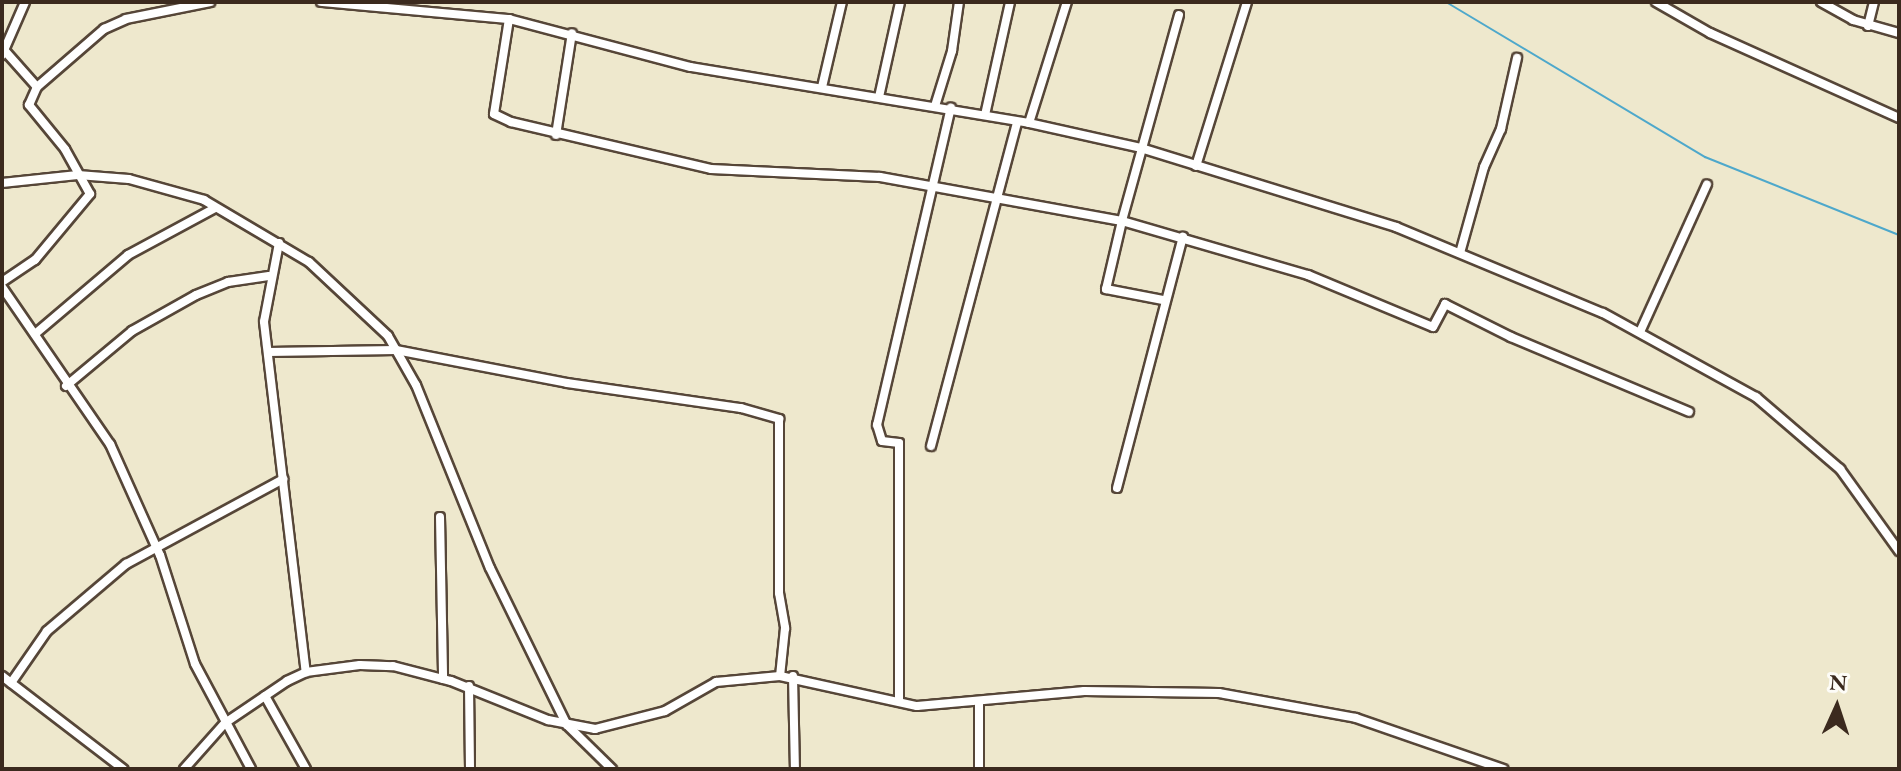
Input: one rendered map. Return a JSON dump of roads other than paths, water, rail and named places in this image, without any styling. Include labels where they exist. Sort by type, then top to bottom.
[{"type":"street","points":[[25,2],[4,53],[37,87]]},
{"type":"street","points":[[210,2],[179,5],[104,29],[37,87],[29,105],[55,135],[90,194],[35,260],[3,291],[35,334],[66,386],[110,444],[156,546],[195,664],[251,769]]},
{"type":"street","points":[[321,2],[509,19],[572,33],[691,67],[951,108],[1141,148],[1320,201],[1460,253],[1640,332],[1756,397],[1793,425],[1840,469],[1899,551]]},
{"type":"street","points":[[822,87],[842,2]]},
{"type":"street","points":[[879,97],[900,2]]},
{"type":"street","points":[[935,106],[952,51],[959,2]]},
{"type":"street","points":[[985,115],[1010,2]]},
{"type":"street","points":[[1029,123],[1067,2]]},
{"type":"street","points":[[1196,166],[1247,2]]},
{"type":"street","points":[[1656,2],[1710,33],[1899,118]]},
{"type":"street","points":[[1821,2],[1868,26],[1899,33]]},
{"type":"street","points":[[1868,26],[1874,2]]},
{"type":"street","points":[[1163,300],[1106,289],[1141,148],[1179,15]]},
{"type":"street","points":[[509,19],[494,114],[556,135],[711,169],[866,176],[933,191],[1122,221],[1183,236],[1308,275],[1433,327],[1445,304],[1511,337],[1689,412]]},
{"type":"street","points":[[556,135],[572,33]]},
{"type":"street","points":[[1460,253],[1484,167],[1501,129],[1517,58]]},
{"type":"street","points":[[899,700],[899,443],[882,441],[877,425],[951,108]]},
{"type":"street","points":[[931,446],[1017,122]]},
{"type":"street","points":[[2,183],[78,175],[153,182],[215,208],[309,262],[388,336],[433,421],[490,568],[567,725],[612,769]]},
{"type":"street","points":[[1640,332],[1707,184]]},
{"type":"street","points":[[35,334],[128,255],[215,208]]},
{"type":"street","points":[[1117,488],[1163,300],[1183,236]]},
{"type":"street","points":[[279,243],[269,276],[264,322],[306,672]]},
{"type":"street","points":[[66,386],[132,331],[196,295],[228,282],[269,276]]},
{"type":"street","points":[[268,352],[396,350],[567,383],[741,408],[779,419],[779,593],[785,628],[780,676]]},
{"type":"street","points":[[11,683],[47,631],[156,546],[283,479]]},
{"type":"street","points":[[440,517],[443,679]]},
{"type":"street","points":[[184,769],[225,723],[306,672],[393,666],[469,686],[567,725],[595,729],[632,723],[716,682],[780,676],[793,676],[917,706],[1084,691],[1219,693],[1356,718],[1503,769]]},
{"type":"street","points":[[2,676],[123,769]]},
{"type":"street","points":[[793,676],[795,769]]},
{"type":"street","points":[[469,686],[470,769]]},
{"type":"street","points":[[265,696],[306,769]]},
{"type":"street","points":[[979,701],[979,769]]},
{"type":"waterway","points":[[1446,2],[1705,157],[1899,235]]}]
